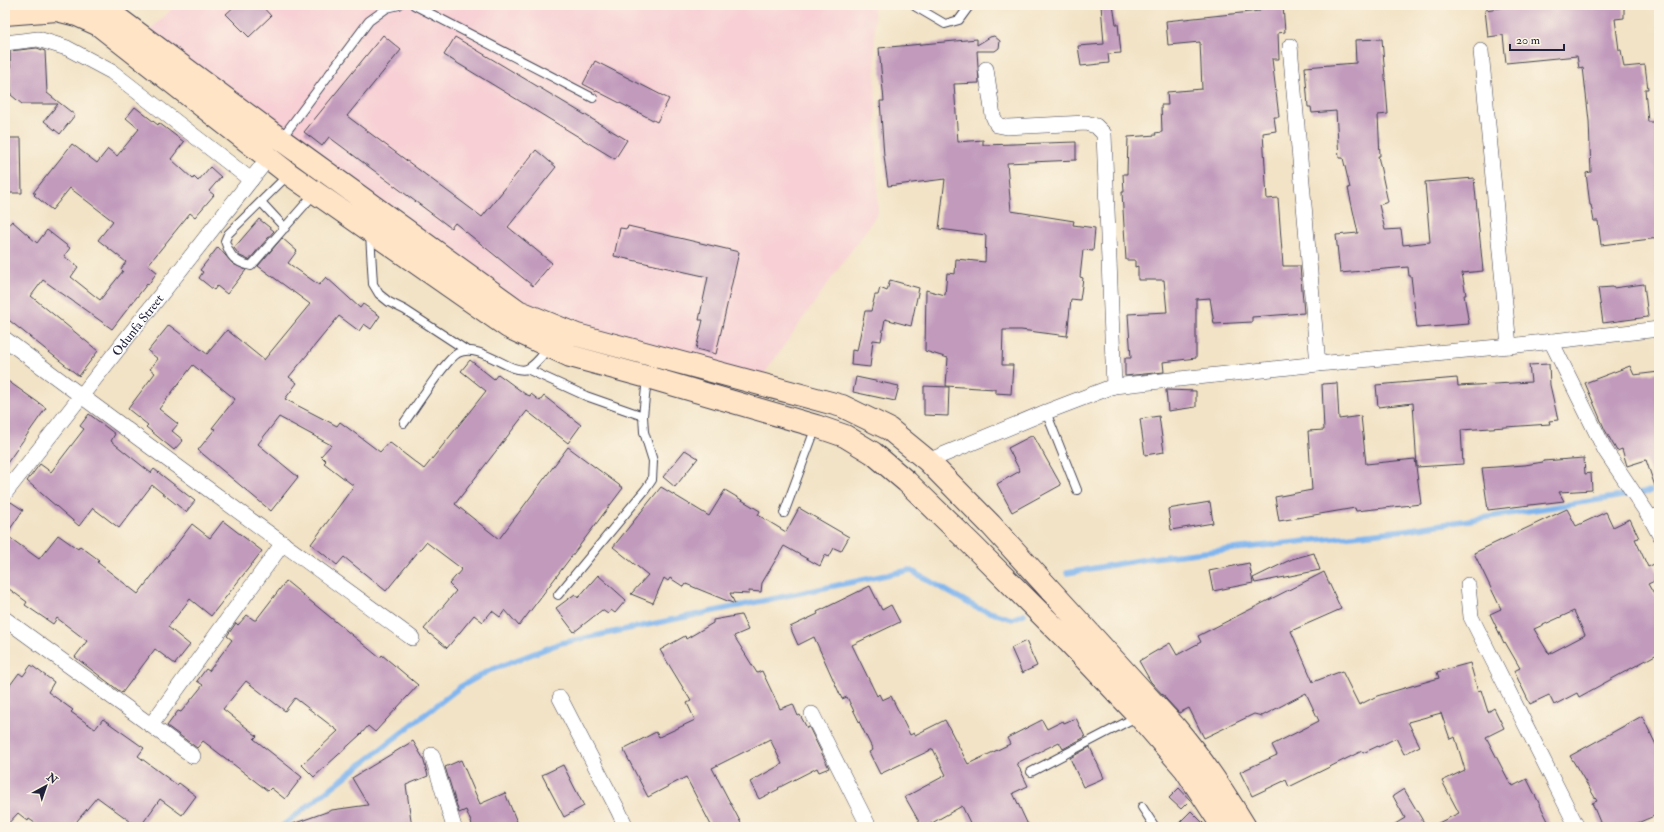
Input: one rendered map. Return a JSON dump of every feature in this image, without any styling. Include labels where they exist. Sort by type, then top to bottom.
[{"type":"main road","points":[[100,5],[275,148],[289,174],[508,327],[570,356],[816,426],[845,436],[873,453],[907,482],[1070,642],[1139,716],[1185,769],[1223,827]]},
{"type":"main road","points":[[5,14],[58,10],[77,15],[99,25],[275,148],[518,311],[577,335],[842,406],[889,429],[928,461],[991,525],[1175,727],[1198,754],[1221,786],[1245,827]]},
{"type":"street","points":[[5,43],[38,39],[67,48],[112,72],[251,180]]},
{"type":"street","points":[[1290,46],[1318,364]]},
{"type":"street","points":[[1481,51],[1509,346]]},
{"type":"street","points":[[986,69],[993,116],[997,125],[1007,127],[1086,123],[1096,126],[1104,134],[1114,386]]},
{"type":"street","name":"Odunfa Street","points":[[5,493],[275,148]]},
{"type":"street","points":[[928,461],[1046,412],[1114,386],[1318,364],[1509,346],[1659,329]]},
{"type":"street","points":[[5,339],[412,638]]},
{"type":"street","points":[[1551,341],[1605,450],[1651,514],[1659,534]]},
{"type":"street","points":[[151,725],[283,543]]},
{"type":"street","points":[[1468,585],[1471,617],[1577,827]]},
{"type":"street","points":[[5,620],[194,756]]},
{"type":"street","points":[[560,698],[626,827]]},
{"type":"street","points":[[812,714],[869,827]]},
{"type":"street","points":[[432,755],[454,827]]},
{"type":"lane","points":[[275,148],[369,20],[387,8],[399,5]]},
{"type":"lane","points":[[414,5],[593,98]]},
{"type":"lane","points":[[916,5],[916,7],[945,24],[959,20],[970,5]]},
{"type":"lane","points":[[289,174],[228,234],[225,241],[230,255],[244,264],[251,266],[316,193]]},
{"type":"lane","points":[[261,202],[285,228]]},
{"type":"lane","points":[[370,230],[372,284],[379,294],[389,302],[405,310],[466,350],[498,359],[518,369],[527,369],[586,396],[643,416]]},
{"type":"lane","points":[[527,369],[549,346]]},
{"type":"lane","points":[[404,423],[447,362],[457,354],[466,350]]},
{"type":"lane","points":[[558,595],[652,480],[653,461],[644,432],[643,416],[647,377]]},
{"type":"lane","points":[[1046,412],[1077,490]]},
{"type":"lane","points":[[784,513],[816,426]]},
{"type":"lane","points":[[1031,772],[1139,716]]},
{"type":"lane","points":[[1142,807],[1155,827]]},
{"type":"shaded area","points":[[176,5],[874,5],[878,213],[751,392],[579,353],[139,41]]},
{"type":"building","points":[[236,5],[261,5],[271,16],[249,37],[226,14]]},
{"type":"building","points":[[1101,5],[1113,5],[1116,24],[1118,24],[1121,53],[1108,54],[1109,63],[1081,66],[1078,46],[1104,44]]},
{"type":"building","points":[[1506,5],[1624,5],[1624,18],[1615,19],[1619,50],[1621,50],[1624,67],[1645,65],[1648,89],[1645,89],[1648,122],[1659,122],[1659,238],[1601,245],[1598,221],[1594,221],[1590,205],[1586,173],[1591,172],[1589,121],[1583,67],[1579,68],[1577,56],[1506,63],[1503,35],[1488,37],[1485,10],[1506,7]]},
{"type":"building","points":[[1283,6],[1285,32],[1278,33],[1279,59],[1272,59],[1279,117],[1274,117],[1276,131],[1263,133],[1267,199],[1278,198],[1283,266],[1300,266],[1304,313],[1252,317],[1252,322],[1214,324],[1210,298],[1196,299],[1196,358],[1163,362],[1164,372],[1125,376],[1125,358],[1131,358],[1128,314],[1167,312],[1164,280],[1138,280],[1138,266],[1135,267],[1135,260],[1126,260],[1122,192],[1124,192],[1123,174],[1127,174],[1128,137],[1156,135],[1155,133],[1162,132],[1161,105],[1168,105],[1167,92],[1202,89],[1200,42],[1168,45],[1166,21],[1260,11],[1260,7]]},
{"type":"building","points":[[383,35],[401,50],[347,116],[482,217],[536,150],[556,167],[508,227],[552,263],[533,286],[455,223],[451,228],[329,137],[322,146],[304,132]]},
{"type":"building","points":[[994,36],[1000,41],[999,48],[995,51],[977,51],[979,83],[954,84],[958,142],[983,140],[983,145],[1076,142],[1076,160],[1007,163],[1011,211],[1074,221],[1073,225],[1095,228],[1093,251],[1083,250],[1080,277],[1083,278],[1080,300],[1071,299],[1067,336],[1021,330],[1003,330],[1002,365],[1013,365],[1011,394],[995,393],[995,389],[946,386],[948,358],[925,351],[926,290],[945,295],[947,273],[955,274],[956,259],[985,262],[986,235],[939,229],[945,179],[888,186],[880,101],[884,101],[879,48],[977,39],[977,45]]},
{"type":"building","points":[[455,37],[627,140],[615,159],[444,55]]},
{"type":"building","points":[[1382,39],[1388,114],[1378,115],[1380,156],[1378,156],[1388,202],[1379,205],[1385,230],[1401,229],[1403,245],[1430,242],[1425,182],[1474,178],[1483,271],[1462,273],[1469,324],[1417,328],[1411,276],[1409,276],[1408,267],[1340,273],[1336,235],[1358,233],[1343,158],[1339,158],[1336,111],[1312,113],[1311,107],[1308,107],[1305,67],[1356,63],[1355,40]]},
{"type":"building","points":[[37,48],[45,51],[47,93],[75,115],[60,134],[44,121],[58,104],[22,104],[11,95],[10,51]]},
{"type":"building","points":[[595,61],[669,99],[657,122],[583,84]]},
{"type":"building","points":[[135,107],[158,125],[159,123],[184,142],[171,159],[193,179],[194,177],[198,181],[210,167],[221,177],[209,191],[214,195],[195,217],[190,213],[148,265],[157,272],[112,329],[43,280],[31,296],[98,351],[79,376],[5,317],[5,229],[12,221],[37,243],[47,230],[70,248],[64,256],[78,267],[71,277],[100,300],[123,271],[121,269],[126,262],[98,240],[113,221],[70,188],[52,210],[34,195],[36,193],[33,193],[72,144],[97,163],[108,149],[117,156],[139,129],[126,118]]},
{"type":"building","points":[[5,138],[21,138],[22,193],[5,193]]},
{"type":"building","points":[[259,219],[274,231],[249,260],[240,256],[234,248]]},
{"type":"building","points":[[628,226],[739,252],[716,354],[696,349],[703,320],[699,320],[708,277],[614,256],[620,228],[627,229]]},
{"type":"building","points":[[282,238],[297,251],[288,263],[319,285],[326,277],[360,308],[363,304],[380,316],[371,329],[364,324],[359,331],[339,316],[289,377],[297,383],[285,399],[337,426],[340,422],[380,452],[389,442],[424,469],[486,391],[461,371],[470,360],[494,379],[498,374],[525,394],[530,396],[531,394],[540,401],[544,396],[581,425],[568,443],[527,411],[455,504],[499,539],[568,447],[623,488],[519,626],[505,610],[500,617],[492,611],[483,622],[474,615],[447,648],[424,629],[456,591],[449,584],[462,569],[426,542],[386,591],[344,557],[337,565],[311,544],[354,486],[324,463],[326,461],[321,456],[331,445],[279,417],[258,444],[298,477],[271,511],[198,450],[215,429],[212,428],[235,399],[193,365],[159,409],[178,424],[172,431],[183,440],[174,450],[146,427],[148,425],[128,409],[155,373],[150,369],[158,359],[148,351],[169,325],[207,354],[227,330],[264,360],[310,304],[258,266]]},
{"type":"building","points":[[218,247],[233,264],[246,270],[227,294],[217,286],[214,290],[199,278],[203,272],[200,270]]},
{"type":"building","points":[[890,280],[919,288],[911,326],[885,319],[881,341],[873,340],[870,367],[851,365],[852,350],[857,351],[865,311],[871,311],[875,295],[878,295],[880,288],[887,291]]},
{"type":"building","points":[[1644,284],[1648,317],[1603,323],[1598,288],[1613,288]]},
{"type":"building","points":[[1549,364],[1550,385],[1558,420],[1549,421],[1550,424],[1461,430],[1463,464],[1417,467],[1413,403],[1378,407],[1376,385],[1457,378],[1458,386],[1531,382],[1529,365]]},
{"type":"building","points":[[1630,366],[1634,375],[1659,372],[1659,491],[1657,492],[1646,460],[1627,466],[1622,449],[1617,451],[1605,430],[1585,383]]},
{"type":"building","points":[[856,377],[899,386],[895,401],[853,392]]},
{"type":"building","points":[[5,379],[46,408],[5,466]]},
{"type":"building","points":[[1337,383],[1339,419],[1361,416],[1366,464],[1415,459],[1421,504],[1356,511],[1355,508],[1279,521],[1275,497],[1312,490],[1308,431],[1324,430],[1322,384]]},
{"type":"building","points":[[924,386],[949,387],[948,416],[924,415]]},
{"type":"building","points":[[1166,390],[1196,391],[1196,407],[1168,411]]},
{"type":"building","points":[[89,414],[115,434],[111,441],[151,473],[154,469],[195,501],[186,512],[152,485],[119,528],[93,508],[79,526],[27,481],[40,464],[51,472],[84,429],[80,426]]},
{"type":"building","points":[[1159,416],[1164,452],[1145,455],[1140,419]]},
{"type":"building","points":[[1033,435],[1061,485],[1012,512],[997,484],[1020,471],[1008,448]]},
{"type":"building","points":[[685,450],[698,458],[675,487],[663,477]]},
{"type":"building","points":[[1584,458],[1585,474],[1591,473],[1592,490],[1559,492],[1564,501],[1488,510],[1482,468],[1525,465],[1543,461]]},
{"type":"building","points":[[661,487],[709,516],[725,490],[760,511],[758,515],[786,532],[799,508],[849,537],[841,551],[834,548],[829,557],[825,555],[820,566],[784,546],[762,583],[761,592],[749,591],[749,594],[730,593],[735,604],[686,584],[684,587],[670,578],[668,581],[664,578],[653,603],[631,594],[648,575],[613,547]]},
{"type":"building","points":[[11,502],[23,510],[6,535],[39,559],[58,535],[78,549],[80,546],[99,560],[97,562],[138,594],[192,524],[210,538],[223,521],[262,551],[211,616],[190,599],[168,627],[190,645],[175,664],[155,649],[122,693],[75,657],[87,641],[57,618],[53,624],[25,605],[27,602],[5,586],[5,509]]},
{"type":"building","points":[[1210,502],[1213,523],[1171,530],[1168,509]]},
{"type":"building","points":[[1567,509],[1576,526],[1606,512],[1613,527],[1630,519],[1639,538],[1635,539],[1648,567],[1654,564],[1659,575],[1659,579],[1648,584],[1659,603],[1659,653],[1579,697],[1577,693],[1554,705],[1549,695],[1530,704],[1514,671],[1520,668],[1505,642],[1504,643],[1490,614],[1501,609],[1474,553]],"holes":[[[1574,611],[1585,635],[1549,654],[1534,629]]]},
{"type":"building","points":[[1314,553],[1320,570],[1255,583],[1253,578],[1292,559]]},
{"type":"building","points":[[1249,563],[1253,583],[1213,591],[1209,571]]},
{"type":"building","points":[[1324,572],[1341,609],[1291,631],[1313,682],[1342,671],[1359,705],[1377,696],[1439,678],[1437,672],[1470,663],[1478,691],[1481,690],[1488,712],[1494,708],[1504,728],[1486,737],[1511,785],[1512,784],[1513,786],[1527,779],[1551,827],[1430,827],[1459,813],[1442,781],[1465,770],[1455,737],[1450,739],[1441,713],[1408,722],[1420,746],[1404,754],[1396,738],[1363,753],[1362,751],[1289,787],[1286,780],[1252,796],[1240,772],[1277,755],[1272,745],[1319,721],[1306,693],[1262,716],[1254,714],[1204,738],[1189,708],[1179,713],[1151,682],[1139,661],[1170,643],[1177,655],[1201,642],[1198,636]]},
{"type":"building","points":[[598,575],[626,600],[615,613],[611,610],[608,614],[602,610],[574,632],[556,608],[575,594],[578,598]]},
{"type":"building","points":[[286,581],[380,658],[382,655],[418,685],[375,732],[368,726],[314,777],[302,765],[338,731],[295,698],[285,711],[246,681],[223,709],[257,736],[254,739],[302,777],[285,799],[271,788],[268,791],[203,741],[197,748],[167,726],[178,711],[181,712],[203,685],[197,681],[206,669],[209,671],[232,640],[227,636],[236,623],[238,625],[247,615],[256,620]]},
{"type":"building","points":[[870,586],[882,610],[891,605],[900,622],[852,645],[877,696],[879,694],[882,700],[891,696],[910,735],[914,733],[915,735],[945,720],[968,764],[1010,744],[1007,738],[1042,720],[1047,729],[1063,721],[1064,723],[1076,718],[1085,737],[1063,749],[1059,742],[1017,763],[1028,786],[1013,793],[1029,827],[972,827],[962,806],[925,827],[922,827],[905,797],[946,775],[933,749],[880,774],[869,752],[873,750],[847,697],[842,699],[814,637],[798,645],[790,627],[818,614],[817,612]]},
{"type":"building","points":[[741,615],[748,630],[734,636],[757,673],[762,671],[780,709],[793,704],[798,716],[800,715],[807,728],[809,727],[829,768],[819,772],[817,768],[759,799],[750,782],[782,764],[770,739],[712,768],[743,827],[712,827],[686,777],[648,797],[623,749],[656,732],[659,737],[695,720],[687,703],[691,701],[660,650],[685,636],[686,639],[713,623],[713,620]]},
{"type":"building","points":[[1026,641],[1037,666],[1022,673],[1011,648]]},
{"type":"building","points":[[31,665],[54,682],[48,692],[73,710],[71,712],[95,729],[103,719],[144,748],[138,756],[177,785],[179,783],[196,796],[182,815],[160,799],[140,827],[138,827],[97,797],[72,827],[41,827],[29,819],[28,821],[18,813],[5,827],[5,692],[19,673],[23,676]]},
{"type":"building","points":[[1642,716],[1659,751],[1659,814],[1628,827],[1602,827],[1592,803],[1597,801],[1570,756]]},
{"type":"building","points":[[413,741],[423,758],[428,776],[406,785],[412,827],[291,827],[290,825],[332,810],[368,805],[352,778]]},
{"type":"building","points":[[1090,747],[1104,778],[1083,787],[1070,758]]},
{"type":"building","points":[[461,760],[480,804],[505,793],[519,827],[473,827],[466,810],[459,813],[445,767]]},
{"type":"building","points":[[563,765],[584,806],[564,817],[542,775]]},
{"type":"building","points":[[1179,788],[1190,800],[1181,809],[1169,798]]},
{"type":"building","points":[[1404,789],[1426,827],[1390,827],[1405,818],[1393,796]]},
{"type":"building","points":[[1191,811],[1207,827],[1175,827]]},
{"type":"waterway","points":[[1067,573],[1152,558],[1405,530],[1650,491]]},
{"type":"waterway","points":[[281,827],[460,687],[488,671],[561,643],[910,570],[977,608],[1012,619],[1024,614]]}]
